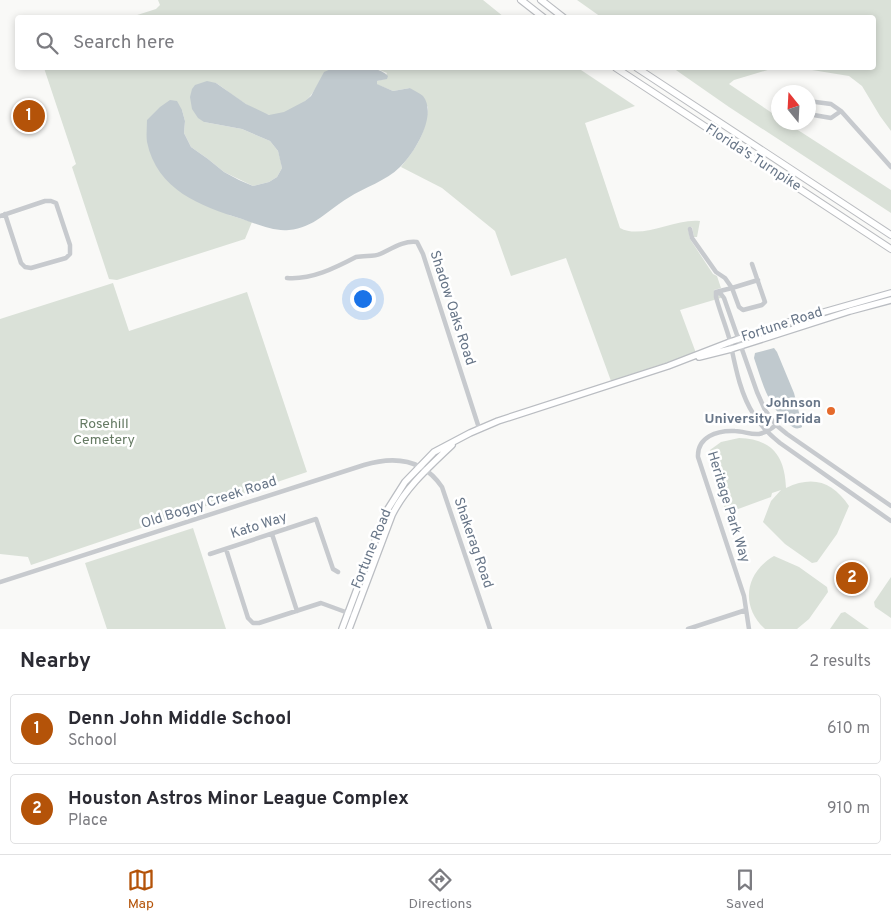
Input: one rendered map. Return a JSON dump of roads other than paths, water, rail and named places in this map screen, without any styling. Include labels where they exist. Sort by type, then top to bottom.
[{"type":"highway","points":[[521,0],[540,15]]},
{"type":"highway","points":[[541,0],[560,15]]},
{"type":"highway","name":"Florida's Turnpike","points":[[619,70],[891,249]]},
{"type":"highway","name":"Florida's Turnpike","points":[[640,70],[891,235]]},
{"type":"main road","name":"Fortune Road","points":[[675,364],[738,339],[789,322],[891,293]]},
{"type":"main road","name":"Fortune Road","points":[[342,629],[386,512],[396,495],[434,452],[479,428],[675,364],[731,349],[891,300]]},
{"type":"main road","name":"Fortune Road","points":[[349,629],[392,515],[400,500],[426,470],[459,439]]},
{"type":"street","points":[[816,102],[832,104],[841,111],[891,167]]},
{"type":"street","points":[[816,115],[831,118],[841,111]]},
{"type":"street","points":[[51,201],[56,203],[70,245],[70,254],[66,258],[31,268],[25,267],[21,263],[3,215],[45,202],[51,201]]},
{"type":"street","points":[[690,229],[692,238],[716,272],[725,278],[732,288],[739,307],[743,310],[765,302],[752,264]]},
{"type":"street","name":"Shadow Oaks Road","points":[[287,278],[298,279],[312,276],[356,257],[379,255],[390,248],[412,241],[417,242],[426,261],[479,428]]},
{"type":"street","points":[[716,292],[758,280]]},
{"type":"street","points":[[716,292],[724,298],[757,392],[765,410],[776,425],[891,506]]},
{"type":"street","points":[[716,292],[731,349],[753,414],[780,443],[891,521]]},
{"type":"street","points":[[789,322],[791,330]]},
{"type":"street","points":[[767,431],[776,425]]},
{"type":"street","name":"Heritage Park Way","points":[[749,629],[744,596],[698,457],[698,450],[708,436],[718,433],[734,431],[758,434],[767,431]]},
{"type":"street","name":"Old Boggy Creek Road","points":[[0,582],[377,461],[399,459],[426,470]]},
{"type":"street","name":"Shakerag Road","points":[[426,470],[436,477],[442,487],[490,629]]},
{"type":"street","name":"Kato Way","points":[[210,554],[316,519],[333,569],[338,572]]},
{"type":"street","points":[[272,534],[297,611]]},
{"type":"street","points":[[226,549],[248,618],[253,623],[321,603],[354,615]]},
{"type":"street","points":[[688,629],[746,610]]},
{"type":"place","name":"Denn John Middle School","points":[[29,116]]},
{"type":"place","name":"Johnson University Florida","points":[[831,411]]},
{"type":"place","name":"Houston Astros Minor League Complex","points":[[852,578]]},
{"type":"park label","name":"Rosehill Cemetery","points":[[104,432]]}]
